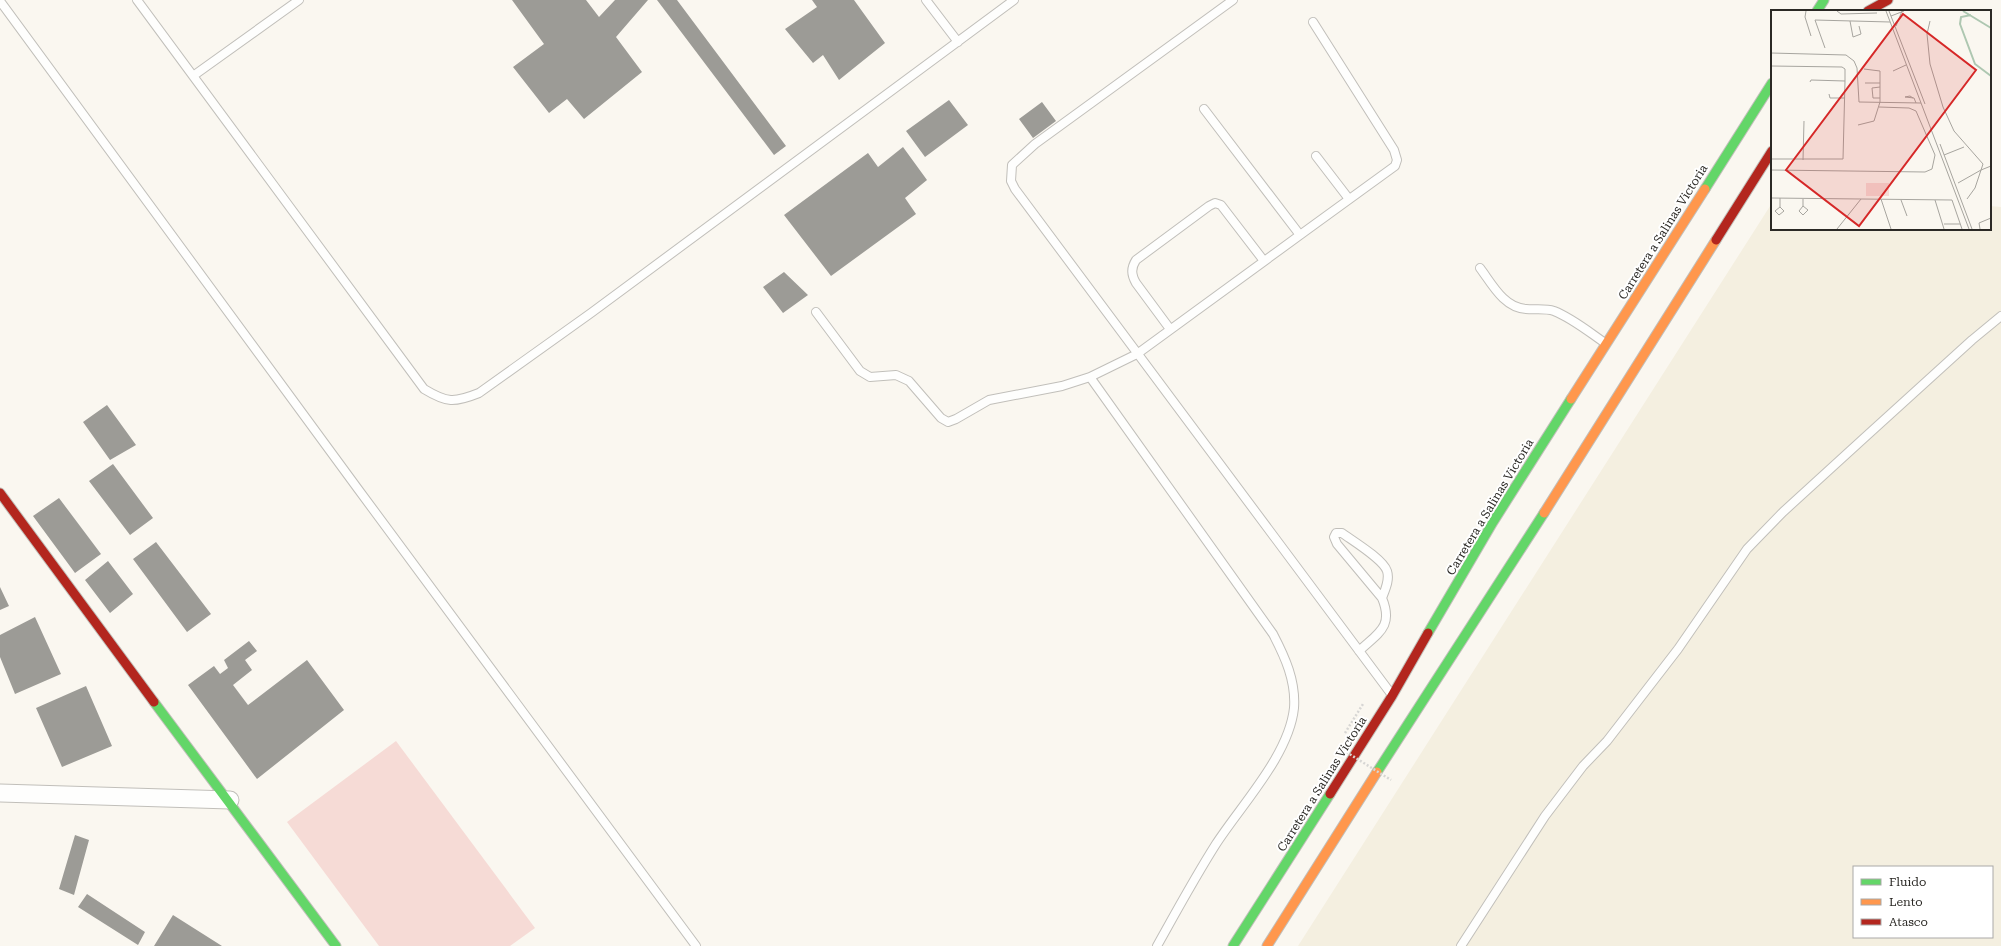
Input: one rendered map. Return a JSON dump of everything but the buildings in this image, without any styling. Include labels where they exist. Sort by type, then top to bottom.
[{"type":"main road","points":[[1818,10],[1824,0]]},
{"type":"main road","points":[[1861,10],[1866,0]]},
{"type":"main road","points":[[1870,10],[1888,0]]},
{"type":"main road","name":"Carretera a Salinas Victoria","points":[[1233,946],[1392,696],[1493,522],[1771,85]]},
{"type":"main road","points":[[1266,946],[1405,726],[1474,620],[1491,597],[1617,400],[1771,153]]},
{"type":"main road","points":[[0,493],[92,620],[230,800],[336,946]]},
{"type":"street","points":[[0,793],[230,800]]},
{"type":"lane","points":[[137,0],[424,389],[439,398],[450,402],[465,399],[479,392],[579,322],[1014,0]]},
{"type":"lane","points":[[193,76],[299,0]]},
{"type":"lane","points":[[926,0],[958,42]]},
{"type":"lane","points":[[1233,0],[1035,144],[1016,160],[1011,169],[1011,181],[1015,189],[1137,354],[1392,696]]},
{"type":"lane","points":[[0,1],[358,490],[696,946]]},
{"type":"lane","points":[[816,312],[860,371],[870,377],[896,375],[909,381],[941,418],[948,422],[989,400],[1062,386],[1090,377],[1137,354],[1395,166],[1397,157],[1313,22]]},
{"type":"lane","points":[[1204,110],[1300,235]]},
{"type":"lane","points":[[1316,156],[1349,199]]},
{"type":"lane","points":[[1170,329],[1136,283],[1133,278],[1132,266],[1136,260],[1209,206],[1215,203],[1221,205],[1264,261]]},
{"type":"lane","points":[[1480,268],[1504,300],[1515,307],[1551,310],[1564,315],[1606,344]]},
{"type":"lane","points":[[1461,946],[1545,816],[1583,766],[1607,741],[1678,649],[1747,550],[1783,512],[1863,438],[1972,340],[2001,316]]},
{"type":"lane","points":[[1090,377],[1272,634],[1286,658],[1293,682],[1294,708],[1288,733],[1279,754],[1216,844],[1157,946]]},
{"type":"lane","points":[[1359,651],[1383,627],[1387,617],[1386,608],[1382,598],[1337,544],[1334,538],[1336,533],[1342,533],[1382,563],[1388,577],[1382,598]]},
{"type":"path","points":[[1342,750],[1391,780]]},
{"type":"shaded area","points":[[1771,205],[1771,230],[1991,230],[1991,206],[2001,207],[2001,946],[1298,946]]},
{"type":"shaded area","points":[[396,741],[535,928],[510,946],[379,946],[287,822]]},
{"type":"traffic: fast","points":[[1818,10],[1824,0]]},
{"type":"traffic: fast","points":[[1705,189],[1771,85]]},
{"type":"traffic: fast","points":[[1428,633],[1493,522],[1571,399]]},
{"type":"traffic: fast","points":[[1377,772],[1544,513]]},
{"type":"traffic: fast","points":[[154,702],[336,946]]},
{"type":"traffic: fast","points":[[1233,946],[1330,794]]},
{"type":"traffic: slow","points":[[1571,399],[1705,189]]},
{"type":"traffic: slow","points":[[1544,513],[1716,240]]},
{"type":"traffic: slow","points":[[1267,946],[1377,772]]},
{"type":"traffic: jam","points":[[1870,10],[1888,0]]},
{"type":"traffic: jam","points":[[1716,240],[1771,153]]},
{"type":"traffic: jam","points":[[0,493],[154,702]]},
{"type":"traffic: jam","points":[[1330,794],[1392,696],[1428,633]]}]
